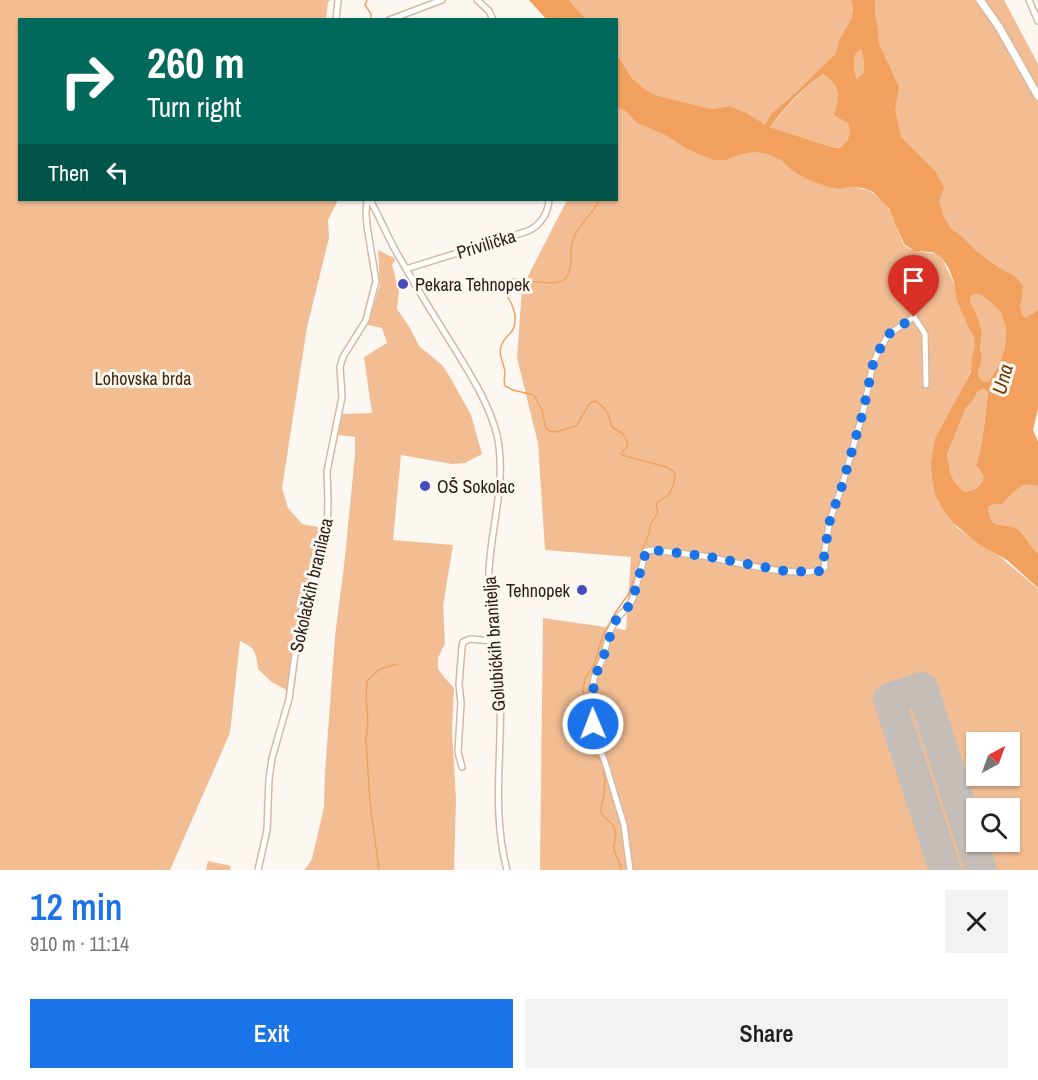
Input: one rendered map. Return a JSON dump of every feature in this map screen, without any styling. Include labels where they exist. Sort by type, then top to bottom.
[{"type":"main road","points":[[980,0],[1010,45],[1038,96]]},
{"type":"street","points":[[336,18],[338,0]]},
{"type":"street","points":[[393,18],[421,3],[442,0]]},
{"type":"street","points":[[477,0],[489,11],[492,18]]},
{"type":"street","points":[[1029,0],[1038,21]]},
{"type":"street","name":"Sokolačkih branilaca","points":[[258,870],[267,830],[272,758],[289,700],[297,640],[319,566],[327,529],[327,471],[342,397],[340,367],[343,357],[366,320],[376,281],[366,213],[368,201]]},
{"type":"street","name":"Golubićkih branitelja","points":[[369,201],[486,404],[497,437],[500,485],[489,562],[488,588],[500,689],[499,820],[500,839],[507,870]]},
{"type":"street","name":"Privilička","points":[[406,269],[534,229],[543,219],[549,201]]},
{"type":"street","points":[[630,870],[624,825],[597,742],[591,703],[594,678],[603,658],[610,631],[633,598],[646,551],[704,556],[785,571],[820,571],[825,567],[824,555],[830,520],[844,480],[876,358],[889,334],[914,317],[925,334],[926,385]]},
{"type":"street","points":[[462,767],[458,752],[462,647],[464,642],[470,639],[493,641]]},
{"type":"green space","name":"Lohovska brda","points":[[0,0],[331,0],[328,2],[326,18],[18,18],[18,201],[338,201],[328,220],[329,238],[307,327],[282,488],[288,508],[302,524],[327,529],[300,628],[289,695],[285,689],[273,683],[258,669],[254,651],[240,641],[230,733],[170,870],[0,870]]},
{"type":"green space","points":[[569,0],[851,0],[853,9],[851,19],[840,38],[835,54],[771,114],[765,126],[747,113],[730,106],[712,109],[655,95],[646,90],[632,78],[618,56],[618,18],[585,18]]},
{"type":"green space","points":[[875,0],[1004,0],[1038,64],[1038,314],[1022,321],[950,230],[892,129],[875,44]]},
{"type":"green space","points":[[861,48],[864,74],[857,79],[854,70],[855,54]]},
{"type":"green space","points":[[823,74],[836,86],[838,104],[850,127],[849,137],[841,148],[770,127],[801,92]]},
{"type":"green space","points":[[618,104],[747,146],[849,187],[868,191],[885,204],[904,245],[912,250],[940,255],[970,316],[977,340],[976,361],[934,445],[943,510],[957,528],[998,555],[1038,589],[1038,870],[540,870],[543,618],[626,630],[631,557],[545,550],[538,443],[517,358],[522,288],[566,201],[618,201]]},
{"type":"green space","points":[[378,250],[394,258],[392,265],[399,291],[397,309],[419,346],[442,365],[450,377],[471,415],[482,454],[465,463],[452,464],[401,455],[393,540],[453,545],[443,606],[445,643],[438,658],[438,669],[454,688],[452,730],[456,799],[454,870],[305,870],[312,859],[324,807],[335,636],[355,455],[355,437],[338,435],[342,414],[372,413],[364,357],[387,343],[382,328],[368,325],[380,285]]},
{"type":"green space","points":[[981,295],[996,307],[1001,313],[1006,328],[1005,348],[998,367],[988,382],[979,377],[978,371],[982,356],[980,348],[982,334],[978,317],[970,303],[971,296]]},
{"type":"green space","points":[[984,389],[988,392],[983,438],[976,465],[984,477],[977,488],[964,492],[954,481],[947,454],[966,408],[978,391]]},
{"type":"green space","points":[[1031,484],[1038,486],[1038,553],[1019,530],[995,524],[988,507],[994,504],[1002,505],[1016,488]]},
{"type":"green space","points":[[208,861],[231,866],[230,870],[206,870]]},
{"type":"water","points":[[529,0],[569,0],[585,18],[545,18]]},
{"type":"water","name":"Una","points":[[851,0],[875,0],[879,44],[899,87],[895,110],[901,137],[936,172],[944,187],[939,201],[951,229],[976,251],[1016,277],[1023,286],[1020,306],[1022,315],[1026,318],[1038,310],[1038,409],[1033,430],[1038,442],[1038,486],[1022,486],[1013,492],[1002,505],[994,504],[988,507],[995,524],[1019,530],[1038,553],[1038,588],[1007,560],[980,545],[953,523],[935,494],[931,463],[935,439],[971,372],[975,347],[974,337],[957,301],[954,282],[948,267],[940,256],[932,252],[914,251],[904,244],[889,209],[873,192],[863,188],[828,187],[805,178],[781,160],[764,153],[753,152],[726,160],[713,160],[687,149],[666,135],[637,123],[626,111],[618,107],[618,56],[632,78],[655,95],[712,109],[730,106],[747,113],[765,125],[771,114],[835,54],[840,38],[851,19],[853,9]],"holes":[[[861,49],[864,73],[857,79],[854,70],[855,54]],[[823,74],[836,87],[838,96],[834,115],[848,123],[850,131],[848,140],[840,148],[770,127],[794,98]],[[981,295],[996,307],[1001,313],[1006,328],[1005,348],[998,367],[988,382],[979,377],[978,371],[982,356],[980,348],[982,334],[978,317],[970,302],[971,296]],[[984,389],[988,392],[983,438],[976,465],[984,477],[977,488],[964,492],[954,481],[947,454],[966,408],[978,391]]]},
{"type":"waterway","points":[[367,0],[365,5],[371,18]]},
{"type":"waterway","points":[[598,201],[573,238],[571,263],[566,279],[554,283],[512,279],[503,284],[514,311],[515,321],[513,330],[502,344],[500,354],[505,372],[505,386],[534,395],[549,431],[556,432],[576,426],[590,403],[595,401],[606,412],[612,427],[623,434],[628,443],[622,455],[673,471],[675,474],[673,487],[669,494],[656,504],[658,512],[650,526],[641,559]]},
{"type":"waterway","points":[[621,870],[614,848],[615,830],[601,812],[605,785],[601,761],[579,744],[577,722],[586,709],[583,690],[585,678],[594,665],[603,635],[628,595],[637,572]]},
{"type":"waterway","points":[[379,870],[370,802],[366,739],[367,681],[380,669],[397,664]]},
{"type":"runway","points":[[945,870],[889,699],[922,688],[981,870]]},
{"type":"place","name":"Pekara Tehnopek","points":[[403,284]]},
{"type":"place","name":"OŠ Sokolac","points":[[425,486]]},
{"type":"place","name":"Tehnopek","points":[[582,590]]},
{"type":"route","points":[[593,724],[591,703],[594,678],[603,658],[610,631],[633,598],[646,551],[704,556],[785,571],[816,572],[825,567],[824,555],[830,520],[863,412],[873,364],[889,334],[914,317]]}]
